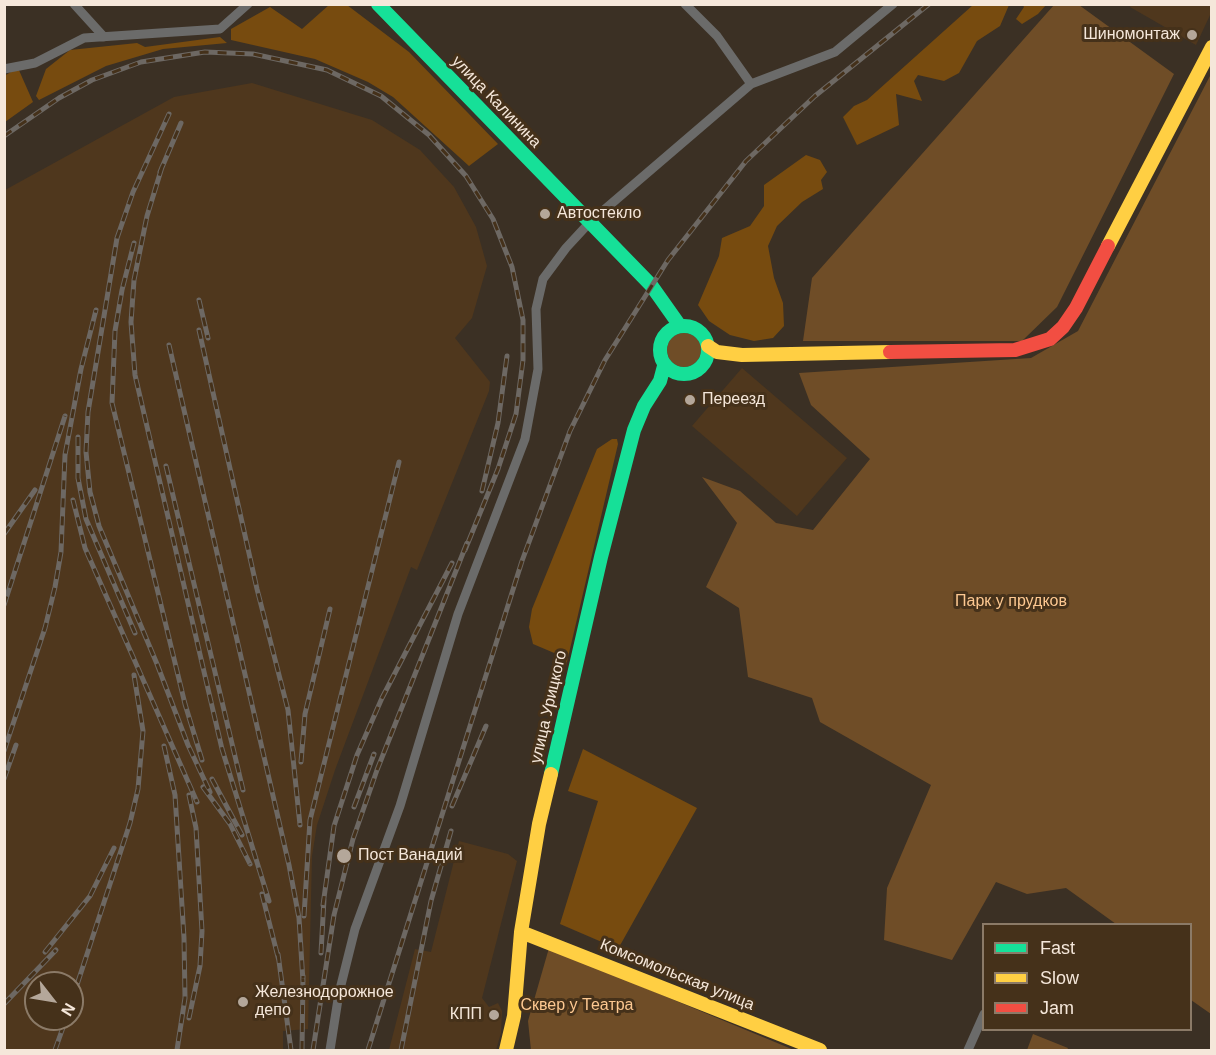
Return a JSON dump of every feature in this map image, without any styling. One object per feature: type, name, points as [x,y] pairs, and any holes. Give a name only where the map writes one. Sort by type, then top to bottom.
[{"type":"street","points":[[74,4],[104,37]]},
{"type":"street","points":[[4,69],[35,63],[84,38],[220,29],[248,4]]},
{"type":"street","name":"улица Калинина","points":[[378,4],[651,285],[675,324]]},
{"type":"street","points":[[685,4],[717,36],[751,84]]},
{"type":"street","points":[[330,1050],[339,993],[355,929],[400,807],[458,614],[525,439],[538,369],[536,309],[540,288],[557,259],[590,222],[751,84],[835,52],[893,4]]},
{"type":"street","points":[[711,352],[775,355],[1015,350],[1050,339],[1063,327],[1076,308],[1212,47]]},
{"type":"street","points":[[675,324],[698,329],[706,338],[711,352],[695,371],[670,369],[660,358],[661,342],[675,324]]},
{"type":"street","name":"улица Урицкого","points":[[506,1050],[514,1016],[521,932],[532,854],[609,524],[634,430],[644,406],[670,369]]},
{"type":"street","name":"Комсомольская улица","points":[[521,932],[820,1050]]},
{"type":"street","points":[[968,1050],[982,1018]]},
{"type":"shaded area","points":[[1131,4],[1211,5],[1211,13],[1196,45],[1130,7]]},
{"type":"shaded area","points":[[329,5],[347,5],[409,52],[498,144],[469,166],[393,97],[368,82],[315,59],[231,40],[231,29],[270,7],[302,29]]},
{"type":"shaded area","points":[[973,5],[1009,5],[1000,26],[977,41],[959,73],[944,81],[918,75],[914,81],[922,101],[896,94],[899,125],[857,145],[843,117],[854,106],[867,100]]},
{"type":"shaded area","points":[[1023,5],[1046,5],[1038,14],[1022,24],[1016,19]]},
{"type":"shaded area","points":[[220,37],[227,43],[163,49],[106,66],[39,100],[36,96],[46,69],[70,50],[137,43],[145,47]]},
{"type":"shaded area","points":[[18,68],[33,102],[5,122],[4,76]]},
{"type":"shaded area","points":[[252,83],[372,120],[420,150],[454,187],[476,227],[487,266],[472,318],[455,338],[490,382],[489,391],[417,570],[411,567],[335,770],[317,825],[312,856],[308,1029],[283,1031],[283,1050],[5,1050],[5,190],[174,97]]},
{"type":"shaded area","points":[[806,155],[820,160],[827,172],[821,180],[823,189],[802,202],[777,226],[768,246],[774,278],[783,303],[784,326],[773,338],[754,341],[730,335],[709,321],[698,305],[719,256],[722,238],[750,226],[764,206],[764,185]]},
{"type":"shaded area","points":[[742,368],[847,458],[797,516],[692,426]]},
{"type":"shaded area","points":[[612,439],[617,439],[618,444],[566,666],[559,655],[533,644],[529,627],[532,609],[597,449]]},
{"type":"shaded area","points":[[583,749],[697,808],[618,949],[560,924],[598,801],[568,791]]},
{"type":"shaded area","points":[[459,841],[508,854],[517,861],[482,998],[489,1007],[498,1003],[502,1011],[501,1033],[496,1050],[389,1050],[415,949],[431,952]]},
{"type":"green space","points":[[1054,5],[1079,5],[1174,74],[1057,307],[1022,341],[803,341],[812,278]]},
{"type":"green space","name":"Парк у прудков","points":[[1211,74],[1211,1014],[1192,1001],[1192,923],[1115,923],[1066,888],[1027,894],[996,882],[952,960],[884,940],[887,888],[931,785],[820,722],[812,698],[748,677],[739,608],[706,587],[737,523],[702,477],[740,491],[776,523],[813,530],[870,459],[811,405],[799,373],[1031,358],[1078,331]]},
{"type":"green space","points":[[684,333],[696,338],[701,350],[696,362],[684,367],[672,362],[667,350],[672,338]]},
{"type":"green space","name":"Сквер у Театра","points":[[549,948],[794,1050],[531,1050],[528,1021]]},
{"type":"green space","points":[[1033,1034],[1068,1048],[1067,1050],[1027,1050]]},
{"type":"railway","points":[[368,1050],[522,561],[570,431],[605,360],[668,260],[746,161],[815,96],[929,4]]},
{"type":"railway","points":[[4,136],[59,98],[92,80],[141,62],[205,52],[253,54],[327,70],[381,96],[429,135],[466,176],[493,219],[512,267],[523,320],[523,360],[516,414],[498,469],[465,550]]},
{"type":"railway","points":[[169,114],[133,192],[117,238],[88,412],[86,452],[90,492],[99,526],[188,745],[210,792]]},
{"type":"railway","points":[[160,172],[181,123]]},
{"type":"railway","points":[[162,167],[147,216],[134,280],[131,322],[135,375],[222,749],[269,901]]},
{"type":"railway","points":[[134,243],[122,290],[115,331],[112,403],[185,704],[202,760]]},
{"type":"railway","points":[[199,300],[208,338]]},
{"type":"railway","points":[[4,751],[45,628],[55,587],[61,552],[65,455],[81,369],[96,310]]},
{"type":"railway","points":[[199,330],[257,589],[288,710],[300,825]]},
{"type":"railway","points":[[169,345],[289,865],[299,918],[303,982]]},
{"type":"railway","points":[[482,491],[498,423],[507,356]]},
{"type":"railway","points":[[4,605],[65,416]]},
{"type":"railway","points":[[78,437],[78,478],[86,519],[135,633]]},
{"type":"railway","points":[[304,916],[310,820],[399,462]]},
{"type":"railway","points":[[166,466],[243,790]]},
{"type":"railway","points":[[4,534],[35,490]]},
{"type":"railway","points":[[73,500],[85,548],[197,802]]},
{"type":"railway","points":[[313,1050],[334,915],[353,839],[377,770],[467,543]]},
{"type":"railway","points":[[323,905],[334,826],[357,755],[382,698],[452,563]]},
{"type":"railway","points":[[301,762],[305,714],[330,609]]},
{"type":"railway","points":[[82,971],[130,823],[138,789],[143,731],[134,675]]},
{"type":"railway","points":[[452,806],[486,726]]},
{"type":"railway","points":[[4,779],[16,745]]},
{"type":"railway","points":[[164,746],[175,795],[184,938],[185,998],[177,1050]]},
{"type":"railway","points":[[354,807],[374,754]]},
{"type":"railway","points":[[212,779],[242,835]]},
{"type":"railway","points":[[203,787],[230,824],[250,864]]},
{"type":"railway","points":[[189,795],[196,828],[202,931],[200,966],[189,1018]]},
{"type":"railway","points":[[401,1050],[431,901],[451,831]]},
{"type":"railway","points":[[45,952],[90,896],[114,848]]},
{"type":"railway","points":[[262,894],[279,961]]},
{"type":"railway","points":[[321,953],[324,899]]},
{"type":"railway","points":[[4,1004],[56,950]]},
{"type":"railway","points":[[278,954],[291,1050]]},
{"type":"railway","points":[[302,1050],[303,976]]},
{"type":"railway","points":[[55,1050],[62,1031]]},
{"type":"traffic: fast","points":[[378,4],[651,285],[680,326]]},
{"type":"traffic: fast","points":[[679,326],[689,326],[701,333],[708,345],[708,350],[708,355],[701,367],[689,374],[679,374],[664,363],[660,355],[660,345],[671,330],[679,326]]},
{"type":"traffic: fast","points":[[551,774],[601,557],[634,430],[644,406],[660,381],[664,366]]},
{"type":"traffic: slow","points":[[1108,246],[1212,47]]},
{"type":"traffic: slow","points":[[708,346],[717,352],[742,355],[890,352]]},
{"type":"traffic: slow","points":[[506,1050],[514,1016],[521,932],[539,824],[551,774]]},
{"type":"traffic: slow","points":[[521,932],[820,1050]]},
{"type":"traffic: jam","points":[[890,352],[1015,350],[1050,339],[1063,327],[1076,308],[1108,246]]},
{"type":"place","name":"Шиномонтаж","points":[[1192,35]]},
{"type":"place","name":"Автостекло","points":[[545,214]]},
{"type":"place","name":"Переезд","points":[[690,400]]},
{"type":"place","name":"Пост Ванадий","points":[[344,856]]},
{"type":"place","name":"Железнодорожное депо","points":[[243,1002]]},
{"type":"place","name":"КПП","points":[[494,1015]]}]
